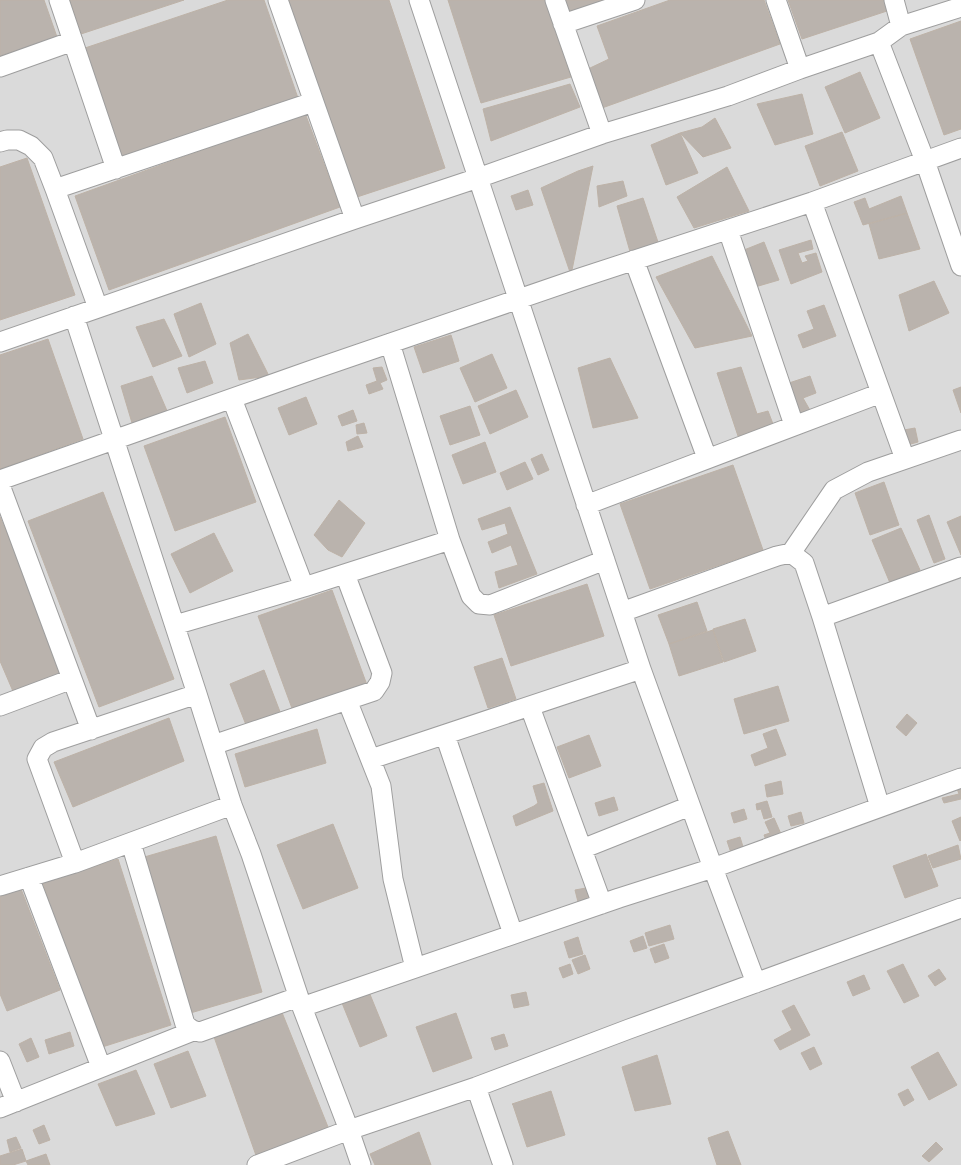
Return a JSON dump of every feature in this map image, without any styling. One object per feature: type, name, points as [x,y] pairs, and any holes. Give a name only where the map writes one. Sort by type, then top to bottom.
[{"type":"street","points":[[59,0],[116,169]]},
{"type":"street","points":[[278,0],[355,220]]},
{"type":"street","points":[[419,0],[641,670],[756,983]]},
{"type":"street","points":[[555,0],[602,134]]},
{"type":"street","points":[[563,24],[635,0]]},
{"type":"street","points":[[776,0],[800,69]]},
{"type":"street","points":[[894,0],[901,26]]},
{"type":"street","points":[[0,342],[602,134],[728,96],[879,42],[901,26],[961,7]]},
{"type":"street","points":[[0,67],[73,41]]},
{"type":"street","points":[[879,42],[925,161],[961,266]]},
{"type":"street","points":[[55,189],[313,102]]},
{"type":"street","points":[[0,142],[19,140],[31,146],[43,158],[98,308]]},
{"type":"street","points":[[0,480],[580,278],[812,202],[961,148]]},
{"type":"street","points":[[812,202],[905,459]]},
{"type":"street","points":[[728,230],[794,426]]},
{"type":"street","points":[[634,260],[707,458]]},
{"type":"street","points":[[74,316],[232,805],[251,854],[300,1002],[361,1165]]},
{"type":"street","points":[[390,344],[450,540],[471,596],[479,604],[490,605],[605,560]]},
{"type":"street","points":[[586,505],[881,393]]},
{"type":"street","points":[[232,399],[304,587]]},
{"type":"street","points":[[622,612],[790,553],[834,490],[868,472],[961,440]]},
{"type":"street","points":[[0,485],[91,730]]},
{"type":"street","points":[[175,625],[304,587],[450,540]]},
{"type":"street","points":[[790,553],[804,563],[880,807]]},
{"type":"street","points":[[822,617],[961,567]]},
{"type":"street","points":[[213,745],[374,691],[380,682],[382,673],[345,574]]},
{"type":"street","points":[[371,760],[641,670]]},
{"type":"street","points":[[0,706],[72,679]]},
{"type":"street","points":[[74,863],[37,759],[43,748],[53,742],[197,694]]},
{"type":"street","points":[[348,700],[381,786],[393,879],[415,968]]},
{"type":"street","points":[[530,707],[602,904]]},
{"type":"street","points":[[444,735],[513,934]]},
{"type":"street","points":[[0,1061],[8,1105],[193,1031],[200,1032],[415,968],[713,868],[961,778]]},
{"type":"street","points":[[0,886],[74,863],[232,805]]},
{"type":"street","points":[[582,849],[690,806]]},
{"type":"street","points":[[131,843],[185,1024],[193,1031]]},
{"type":"street","points":[[29,877],[101,1067]]},
{"type":"street","points":[[258,1165],[349,1130],[476,1087],[961,908]]},
{"type":"street","points":[[476,1087],[503,1165]]},
{"type":"shaded area","points":[[0,0],[961,0],[961,1165],[0,1165]]},
{"type":"building","points":[[0,0],[44,0],[57,37],[0,56]]},
{"type":"building","points":[[70,0],[184,0],[81,34]]},
{"type":"building","points":[[228,0],[264,0],[299,101],[123,160],[85,48]]},
{"type":"building","points":[[288,0],[389,0],[445,168],[354,198]]},
{"type":"building","points":[[448,0],[545,0],[571,77],[481,103]]},
{"type":"building","points":[[564,0],[618,0],[570,17]]},
{"type":"building","points":[[670,0],[764,0],[780,44],[602,108],[588,69],[609,59],[597,26]]},
{"type":"building","points":[[788,0],[886,0],[890,10],[802,39]]},
{"type":"building","points":[[961,21],[961,129],[944,135],[910,39]]},
{"type":"building","points":[[860,72],[880,118],[845,133],[825,87]]},
{"type":"building","points":[[570,84],[580,107],[491,141],[483,109]]},
{"type":"building","points":[[802,94],[813,134],[775,145],[757,104]]},
{"type":"building","points":[[305,113],[340,207],[109,290],[75,196]]},
{"type":"building","points":[[715,118],[731,148],[703,157],[680,133],[702,127]]},
{"type":"building","points":[[842,132],[858,171],[820,186],[805,146]]},
{"type":"building","points":[[680,133],[698,173],[666,185],[651,145]]},
{"type":"building","points":[[27,158],[75,295],[0,320],[0,167]]},
{"type":"building","points":[[593,166],[571,275],[541,188]]},
{"type":"building","points":[[727,167],[749,211],[694,228],[677,197]]},
{"type":"building","points":[[623,181],[627,196],[599,207],[597,186]]},
{"type":"building","points":[[528,190],[533,205],[516,210],[511,196]]},
{"type":"building","points":[[901,196],[907,213],[863,225],[854,202],[865,198],[869,209]]},
{"type":"building","points":[[643,198],[659,245],[631,255],[617,206]]},
{"type":"building","points":[[907,213],[920,249],[879,259],[869,224]]},
{"type":"building","points":[[811,240],[813,249],[798,253],[802,263],[808,261],[805,256],[816,253],[822,272],[791,284],[779,250]]},
{"type":"building","points":[[764,242],[779,280],[755,287],[744,250]]},
{"type":"building","points":[[712,256],[752,336],[695,348],[656,277]]},
{"type":"building","points":[[934,281],[949,313],[909,331],[899,295]]},
{"type":"building","points":[[201,303],[216,344],[189,357],[174,314]]},
{"type":"building","points":[[824,305],[836,336],[803,348],[798,335],[814,329],[807,311]]},
{"type":"building","points":[[164,319],[182,356],[153,367],[136,327]]},
{"type":"building","points":[[248,334],[269,376],[239,380],[230,343]]},
{"type":"building","points":[[451,335],[459,361],[423,373],[414,347]]},
{"type":"building","points":[[48,339],[83,439],[0,469],[0,355]]},
{"type":"building","points":[[492,354],[507,388],[475,402],[460,368]]},
{"type":"building","points":[[610,358],[638,418],[593,428],[578,368]]},
{"type":"building","points":[[205,361],[213,383],[187,393],[178,368]]},
{"type":"building","points":[[382,367],[387,380],[380,383],[383,389],[369,394],[366,385],[377,381],[373,368]]},
{"type":"building","points":[[741,367],[757,414],[768,411],[773,424],[738,436],[717,373]]},
{"type":"building","points":[[152,376],[171,420],[135,433],[121,386]]},
{"type":"building","points":[[810,376],[816,393],[803,398],[811,412],[795,419],[783,385]]},
{"type":"building","points":[[961,387],[961,413],[953,390]]},
{"type":"building","points":[[516,390],[528,417],[490,434],[478,406]]},
{"type":"building","points":[[306,397],[317,424],[289,435],[278,408]]},
{"type":"building","points":[[470,406],[480,435],[450,445],[440,416]]},
{"type":"building","points":[[353,410],[357,421],[342,426],[338,416]]},
{"type":"building","points":[[225,417],[256,502],[175,531],[144,446]]},
{"type":"building","points":[[364,423],[367,433],[357,434],[356,425]]},
{"type":"building","points":[[915,428],[918,442],[907,445],[904,430]]},
{"type":"building","points":[[358,436],[363,447],[348,451],[346,442]]},
{"type":"building","points":[[485,442],[496,472],[463,484],[452,455]]},
{"type":"building","points":[[542,454],[549,470],[538,475],[531,459]]},
{"type":"building","points":[[525,462],[533,479],[507,490],[500,473]]},
{"type":"building","points":[[733,465],[763,550],[650,589],[620,504]]},
{"type":"building","points":[[884,482],[899,525],[870,535],[855,493]]},
{"type":"building","points":[[103,492],[174,679],[99,707],[28,521]]},
{"type":"building","points":[[339,500],[365,523],[342,557],[328,550],[314,535]]},
{"type":"building","points":[[510,507],[537,574],[499,588],[495,572],[518,565],[511,545],[492,553],[488,542],[508,534],[505,523],[482,530],[478,519]]},
{"type":"building","points":[[929,515],[945,559],[934,563],[917,520]]},
{"type":"building","points":[[961,516],[961,555],[947,522]]},
{"type":"building","points":[[0,517],[67,675],[15,696],[0,661]]},
{"type":"building","points":[[901,528],[920,570],[890,583],[872,540]]},
{"type":"building","points":[[214,533],[233,571],[190,593],[171,554]]},
{"type":"building","points":[[587,584],[604,636],[511,666],[494,615]]},
{"type":"building","points":[[332,590],[367,685],[293,711],[258,616]]},
{"type":"building","points":[[697,602],[707,631],[669,644],[658,615]]},
{"type":"building","points":[[745,619],[756,651],[724,662],[713,629]]},
{"type":"building","points":[[713,630],[723,662],[679,676],[669,644]]},
{"type":"building","points":[[502,658],[516,699],[488,708],[474,667]]},
{"type":"building","points":[[264,670],[282,717],[248,730],[230,684]]},
{"type":"building","points":[[778,686],[789,721],[744,734],[734,699]]},
{"type":"building","points":[[907,714],[917,723],[906,736],[896,727]]},
{"type":"building","points":[[169,718],[184,761],[73,807],[54,762]]},
{"type":"building","points":[[317,729],[326,763],[245,787],[235,754]]},
{"type":"building","points":[[776,729],[786,755],[755,766],[751,755],[768,748],[763,734]]},
{"type":"building","points":[[589,735],[601,766],[569,778],[557,747]]},
{"type":"building","points":[[781,781],[783,794],[767,797],[765,785]]},
{"type":"building","points":[[544,783],[553,811],[516,826],[513,816],[538,803],[533,786]]},
{"type":"building","points":[[961,785],[961,799],[944,803],[942,798],[959,794],[956,786]]},
{"type":"building","points":[[614,797],[618,810],[599,816],[595,803]]},
{"type":"building","points":[[767,801],[772,817],[764,819],[761,809],[757,810],[756,804]]},
{"type":"building","points":[[744,809],[747,819],[734,823],[731,813]]},
{"type":"building","points":[[801,812],[804,823],[791,826],[788,816]]},
{"type":"building","points":[[961,817],[961,840],[960,841],[952,821]]},
{"type":"building","points":[[774,818],[781,834],[766,840],[764,835],[770,833],[765,822]]},
{"type":"building","points":[[333,824],[358,888],[303,909],[277,845]]},
{"type":"building","points":[[216,836],[262,992],[187,1014],[141,858]]},
{"type":"building","points":[[740,837],[744,850],[731,853],[727,841]]},
{"type":"building","points":[[958,845],[961,859],[933,868],[928,856]]},
{"type":"building","points":[[926,854],[938,886],[905,898],[893,866]]},
{"type":"building","points":[[118,859],[171,1025],[96,1049],[43,883]]},
{"type":"building","points":[[586,888],[589,900],[578,902],[575,890]]},
{"type":"building","points":[[21,889],[60,990],[7,1011],[0,994],[0,897]]},
{"type":"building","points":[[670,925],[674,939],[649,946],[645,933]]},
{"type":"building","points":[[643,936],[647,948],[634,952],[630,941]]},
{"type":"building","points":[[578,937],[583,954],[569,958],[564,942]]},
{"type":"building","points":[[664,944],[669,958],[655,963],[650,949]]},
{"type":"building","points":[[585,955],[590,969],[578,974],[572,960]]},
{"type":"building","points":[[570,964],[573,974],[563,978],[559,968]]},
{"type":"building","points":[[903,964],[919,996],[904,1003],[887,971]]},
{"type":"building","points":[[939,969],[946,979],[935,986],[928,976]]},
{"type":"building","points":[[864,975],[870,989],[853,996],[847,982]]},
{"type":"building","points":[[369,992],[387,1036],[360,1047],[342,1003]]},
{"type":"building","points":[[526,992],[529,1005],[514,1008],[511,995]]},
{"type":"building","points":[[794,1005],[810,1035],[780,1050],[774,1040],[792,1030],[782,1011]]},
{"type":"building","points":[[281,1010],[330,1132],[258,1161],[213,1034]]},
{"type":"building","points":[[456,1013],[472,1058],[433,1072],[416,1027]]},
{"type":"building","points":[[70,1032],[74,1046],[49,1054],[45,1040]]},
{"type":"building","points":[[504,1034],[508,1046],[495,1050],[491,1038]]},
{"type":"building","points":[[31,1038],[39,1057],[27,1062],[19,1044]]},
{"type":"building","points":[[814,1047],[822,1064],[810,1070],[801,1053]]},
{"type":"building","points":[[188,1051],[206,1096],[171,1108],[154,1064]]},
{"type":"building","points":[[938,1052],[957,1085],[929,1100],[911,1067]]},
{"type":"building","points":[[657,1055],[671,1104],[635,1111],[622,1067]]},
{"type":"building","points":[[136,1070],[155,1114],[116,1126],[98,1084]]},
{"type":"building","points":[[908,1089],[914,1100],[904,1106],[898,1094]]},
{"type":"building","points":[[551,1091],[565,1135],[527,1147],[512,1104]]},
{"type":"building","points":[[44,1125],[50,1140],[39,1144],[33,1130]]},
{"type":"building","points":[[728,1131],[741,1165],[717,1165],[708,1138]]},
{"type":"building","points":[[419,1132],[431,1165],[375,1165],[370,1154]]},
{"type":"building","points":[[16,1137],[21,1148],[10,1152],[7,1140]]},
{"type":"building","points":[[936,1142],[943,1149],[929,1162],[922,1156]]},
{"type":"building","points":[[22,1149],[26,1161],[13,1165],[0,1165],[0,1156]]},
{"type":"building","points":[[46,1154],[50,1165],[28,1165],[26,1161]]}]
